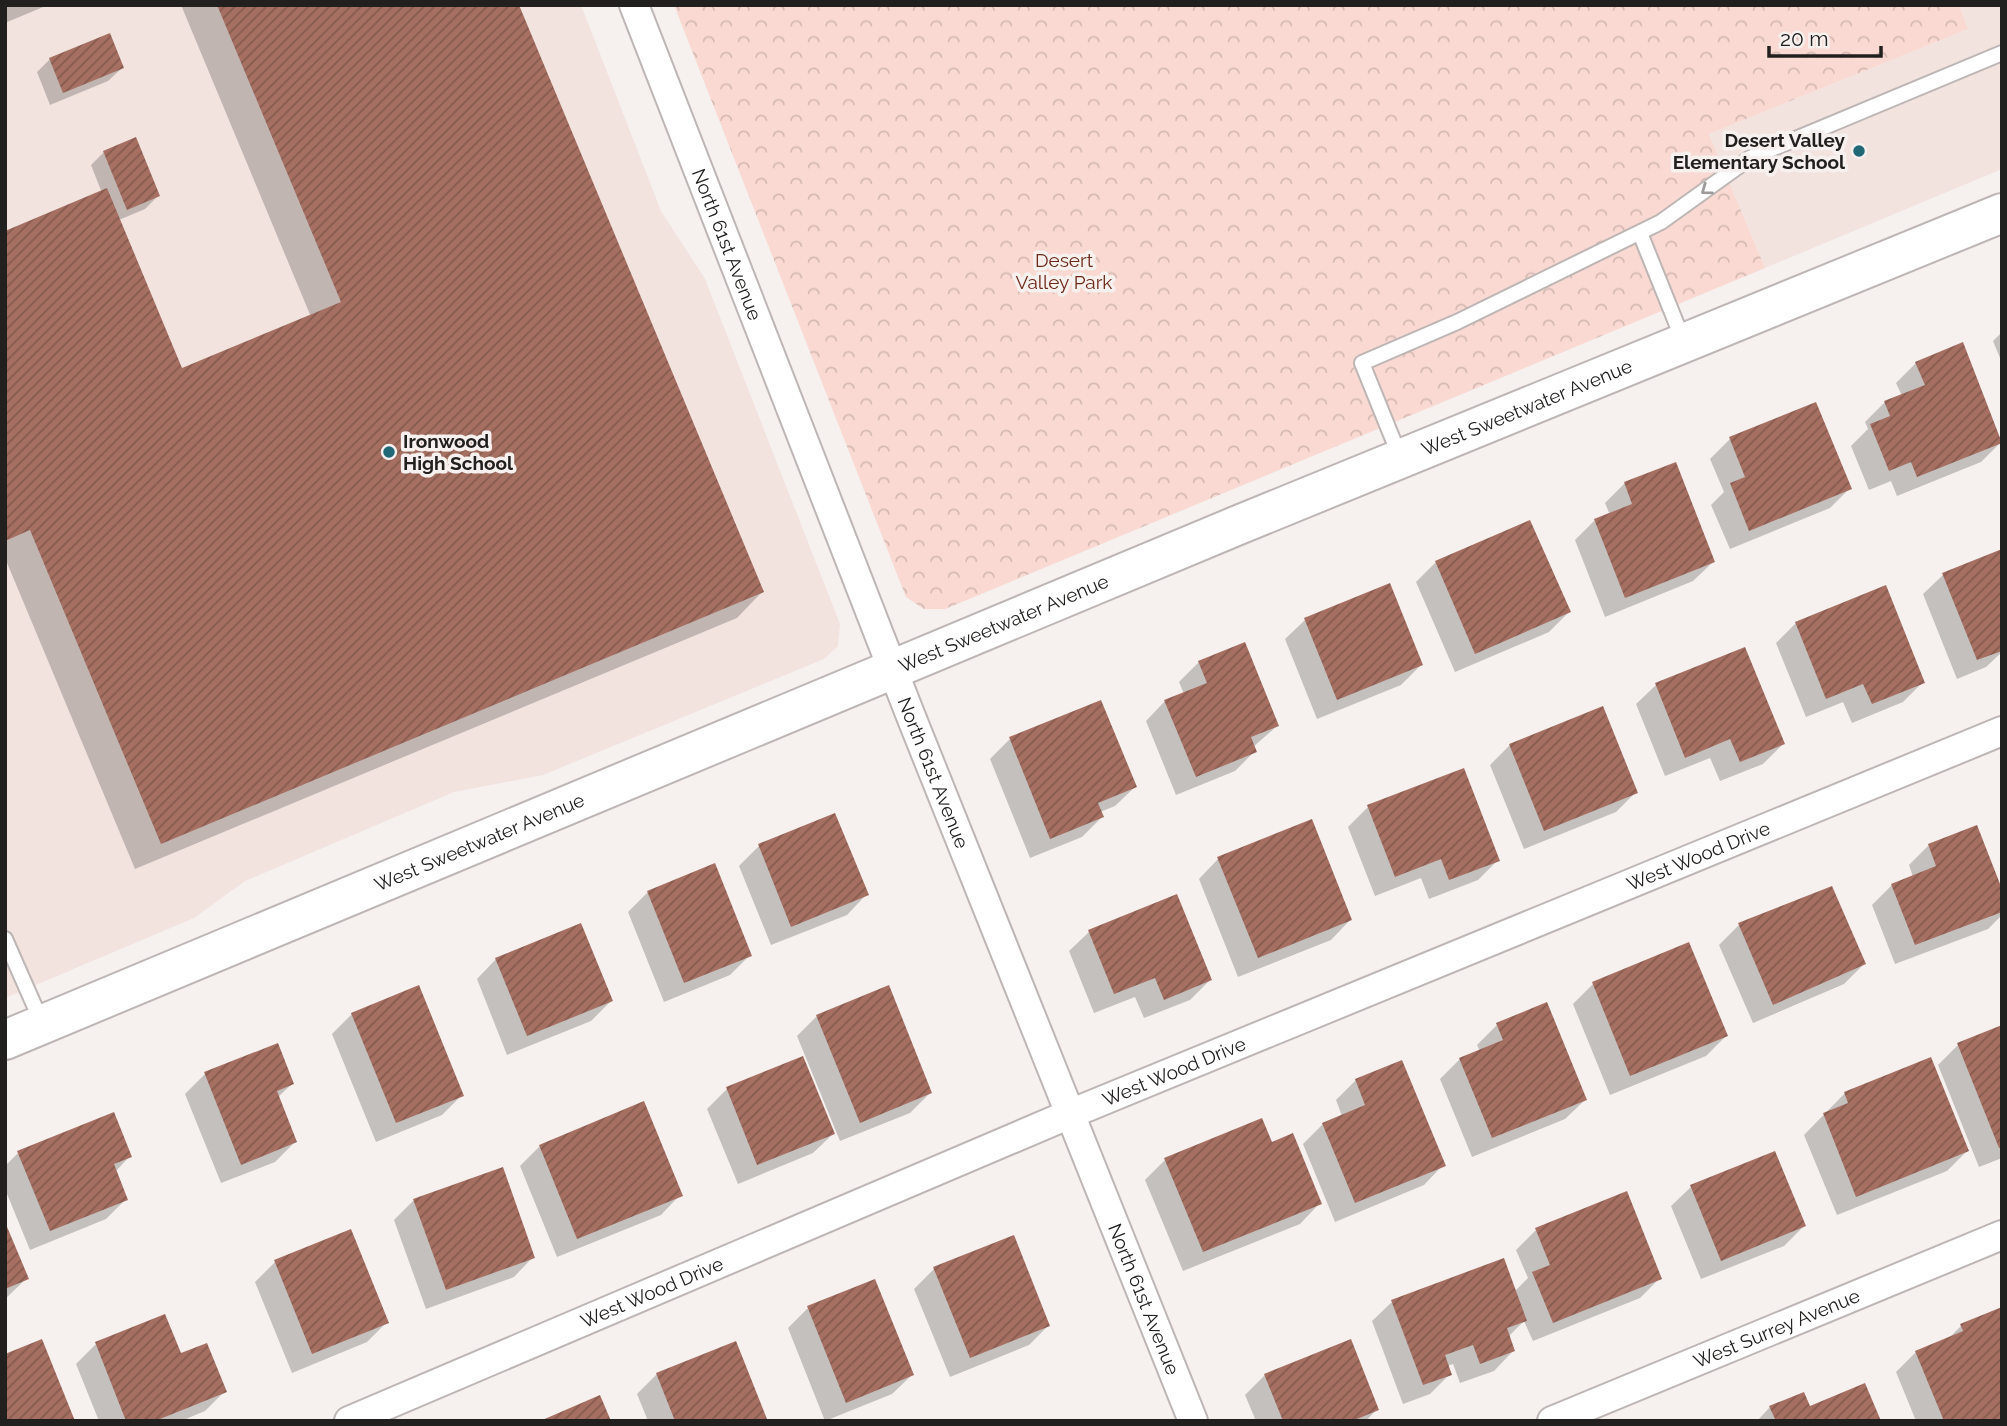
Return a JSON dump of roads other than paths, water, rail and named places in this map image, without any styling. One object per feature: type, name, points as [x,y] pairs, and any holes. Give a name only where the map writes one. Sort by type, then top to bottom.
[{"type":"street","name":"North 61st Avenue","points":[[634,5],[893,670],[1193,1421]]},
{"type":"street","name":"West Sweetwater Avenue","points":[[5,1040],[1400,459],[2002,213]]},
{"type":"street","name":"West Wood Drive","points":[[349,1421],[1070,1114],[2002,731]]},
{"type":"street","name":"West Surrey Avenue","points":[[1552,1421],[2002,1235]]},
{"type":"lane","points":[[1400,459],[1362,363],[1457,322],[1661,222],[1750,158],[2002,53]]},
{"type":"lane","points":[[1640,233],[1684,342]]},
{"type":"lane","points":[[5,939],[42,1025]]},
{"type":"place","name":"Desert Valley Elementary School","points":[[1859,151]]},
{"type":"place","name":"Ironwood High School","points":[[389,452]]},
{"type":"park label","name":"Desert Valley Park","points":[[1064,271]]}]
